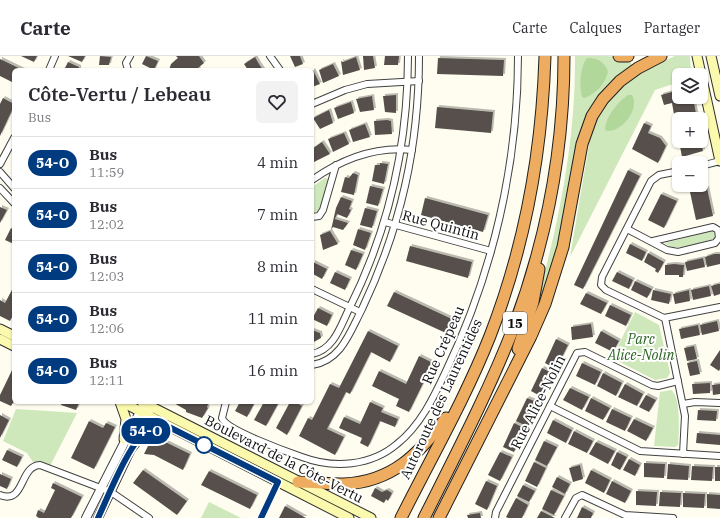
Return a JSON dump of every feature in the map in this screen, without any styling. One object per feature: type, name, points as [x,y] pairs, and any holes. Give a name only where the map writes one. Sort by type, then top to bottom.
[{"type":"highway","name":"Autoroute des Laurentides","points":[[401,518],[483,352],[514,265],[527,214],[539,141],[545,56]]},
{"type":"highway","name":"15","points":[[424,518],[488,385],[513,328],[534,266],[551,192],[560,124],[564,56]]},
{"type":"highway","points":[[619,56],[628,56]]},
{"type":"highway","points":[[439,518],[537,322],[558,268],[565,239],[582,144],[592,116],[603,99],[620,81],[638,68],[661,56]]},
{"type":"highway","points":[[510,376],[534,302],[551,192]]},
{"type":"highway","points":[[298,482],[352,483],[374,479],[388,473],[407,462],[422,448],[463,395]]},
{"type":"main road","points":[[697,56],[720,161]]},
{"type":"main road","points":[[711,56],[720,96]]},
{"type":"main road","points":[[0,328],[12,341]]},
{"type":"main road","points":[[0,339],[12,342]]},
{"type":"main road","points":[[122,404],[126,419],[124,439]]},
{"type":"main road","name":"Boulevard de la Côte-Vertu","points":[[129,404],[145,408],[371,518]]},
{"type":"main road","name":"Boulevard de la Côte-Vertu","points":[[145,408],[167,426],[349,518]]},
{"type":"main road","points":[[132,447],[148,429],[156,426],[167,426]]},
{"type":"street","points":[[50,68],[55,56]]},
{"type":"street","points":[[127,68],[126,63],[130,56]]},
{"type":"street","points":[[270,56],[279,68]]},
{"type":"street","points":[[314,353],[322,350],[333,340],[372,261],[385,222],[401,149],[408,82],[408,56]]},
{"type":"street","points":[[314,364],[323,362],[334,356],[344,344],[380,268],[395,225],[412,150],[419,81],[419,56]]},
{"type":"street","name":"Rue Crépeau","points":[[226,404],[222,418],[225,423],[233,428],[318,462],[333,464],[355,463],[373,458],[389,451],[410,433],[442,381],[468,319],[491,251],[503,200],[513,140],[517,95],[518,56]]},
{"type":"street","points":[[314,103],[345,90],[367,84],[419,81]]},
{"type":"street","points":[[0,164],[12,142]]},
{"type":"street","points":[[314,179],[336,165],[370,152],[401,149],[412,150]]},
{"type":"street","points":[[708,164],[720,161]]},
{"type":"street","points":[[314,217],[319,216],[323,210],[336,165]]},
{"type":"street","points":[[0,172],[12,186]]},
{"type":"street","points":[[672,172],[659,175],[653,179],[602,278],[602,286],[606,290],[665,318],[720,307]]},
{"type":"street","points":[[0,188],[12,201]]},
{"type":"street","name":"Rue Quintin","points":[[385,222],[491,251]]},
{"type":"street","points":[[627,228],[667,250],[676,252],[716,243],[719,238],[718,230],[713,227],[652,241]]},
{"type":"street","points":[[314,290],[360,312]]},
{"type":"street","points":[[665,318],[686,420],[683,454]]},
{"type":"street","name":"Rue Alice-Nolin","points":[[495,518],[496,512],[574,357],[581,352],[588,354],[652,385],[658,386],[678,382]]},
{"type":"street","points":[[683,404],[695,402],[720,403]]},
{"type":"street","points":[[550,406],[640,451],[720,456]]},
{"type":"street","points":[[86,518],[124,439],[145,408]]},
{"type":"street","points":[[98,518],[132,447],[145,408]]},
{"type":"street","points":[[0,494],[11,497],[16,494],[30,469],[35,465],[40,465],[101,487],[111,492],[149,518]]},
{"type":"street","points":[[261,518],[278,482]]},
{"type":"street","points":[[565,518],[575,499],[581,495],[625,515],[672,518]]},
{"type":"green space","points":[[575,56],[608,56],[629,59],[632,65],[618,75],[595,103],[566,224],[546,297],[533,316],[550,252],[563,187],[572,122]]},
{"type":"green space","points":[[675,56],[690,56],[691,68],[672,68],[672,84],[655,90],[570,257],[591,133],[598,118],[605,106],[624,85],[661,62]]},
{"type":"green space","points":[[587,58],[594,58],[603,63],[608,72],[600,88],[585,98],[582,97],[580,82],[583,66]]},
{"type":"green space","points":[[628,95],[632,95],[634,101],[632,113],[624,124],[618,128],[607,131],[605,129],[610,114],[620,101]]},
{"type":"green space","points":[[325,178],[329,179],[322,205],[314,212],[314,186]]},
{"type":"green space","points":[[711,231],[714,233],[715,238],[695,244],[675,247],[669,246],[665,243]]},
{"type":"green space","name":"Parc Alice-Nolin","points":[[635,312],[659,325],[670,373],[667,378],[655,380],[612,358]]},
{"type":"green space","name":"Parc Alice-Nolin","points":[[671,390],[674,394],[678,407],[678,445],[675,447],[654,446],[660,392]]},
{"type":"green space","points":[[16,409],[77,413],[49,468],[35,465],[27,453],[3,441]]},
{"type":"green space","points":[[209,502],[241,518],[201,518]]},
{"type":"building","points":[[21,56],[37,56],[34,62]]},
{"type":"building","points":[[68,56],[85,56],[82,62]]},
{"type":"building","points":[[100,56],[111,57],[109,65],[99,65]]},
{"type":"building","points":[[146,56],[158,61],[155,68],[150,68],[142,64]]},
{"type":"building","points":[[176,56],[199,56],[204,63],[198,68],[170,68],[171,64],[178,58]]},
{"type":"building","points":[[290,56],[300,56],[303,64],[295,67]]},
{"type":"building","points":[[363,56],[373,56],[375,68],[364,70]]},
{"type":"building","points":[[385,56],[399,56],[398,65],[384,65]]},
{"type":"building","points":[[255,57],[262,68],[247,68],[244,64]]},
{"type":"building","points":[[356,57],[360,70],[343,75],[341,61],[343,62]]},
{"type":"building","points":[[438,58],[504,60],[503,76],[437,74]]},
{"type":"building","points":[[0,59],[19,68],[12,68],[12,82],[0,76]]},
{"type":"building","points":[[68,62],[79,67],[79,68],[65,68]]},
{"type":"building","points":[[333,64],[339,76],[323,83],[319,70]]},
{"type":"building","points":[[314,72],[320,84],[314,86]]},
{"type":"building","points":[[672,92],[672,103],[664,105],[661,95]]},
{"type":"building","points":[[396,95],[396,113],[385,112],[383,96]]},
{"type":"building","points":[[372,96],[374,110],[360,112],[356,99]]},
{"type":"building","points":[[3,98],[12,103],[12,110],[0,136],[0,104]]},
{"type":"building","points":[[351,102],[354,113],[338,119],[334,108]]},
{"type":"building","points":[[672,104],[694,104],[696,112],[674,112]]},
{"type":"building","points":[[437,107],[493,112],[491,133],[435,128]]},
{"type":"building","points":[[329,110],[333,123],[320,129],[314,118]]},
{"type":"building","points":[[374,121],[391,121],[392,134],[375,135]]},
{"type":"building","points":[[644,123],[651,126],[648,133],[660,138],[666,146],[658,163],[632,149]]},
{"type":"building","points":[[365,124],[370,137],[353,142],[349,130]]},
{"type":"building","points":[[344,133],[349,144],[333,152],[328,139]]},
{"type":"building","points":[[322,142],[330,154],[314,162],[314,148]]},
{"type":"building","points":[[680,148],[702,148],[703,151],[682,156]]},
{"type":"building","points":[[380,163],[388,164],[384,184],[372,181],[375,165],[380,165]]},
{"type":"building","points":[[628,170],[640,176],[583,289],[574,285]]},
{"type":"building","points":[[353,173],[358,175],[354,195],[341,192],[345,177],[349,178]]},
{"type":"building","points":[[370,186],[383,189],[378,206],[366,203]]},
{"type":"building","points":[[690,192],[708,192],[713,216],[696,220]]},
{"type":"building","points":[[661,194],[677,201],[664,228],[648,220]]},
{"type":"building","points":[[341,197],[352,201],[349,209],[351,210],[347,218],[337,214],[335,219],[348,223],[343,230],[333,227],[331,230],[336,208]]},
{"type":"building","points":[[425,198],[488,215],[483,232],[421,215]]},
{"type":"building","points":[[0,207],[7,210],[0,223]]},
{"type":"building","points":[[365,208],[377,211],[372,228],[360,225]]},
{"type":"building","points":[[11,228],[12,243],[5,240]]},
{"type":"building","points":[[358,229],[371,233],[365,250],[353,245]]},
{"type":"building","points":[[330,231],[338,244],[323,250],[320,235]]},
{"type":"building","points":[[630,244],[646,252],[642,261],[626,253]]},
{"type":"building","points":[[410,246],[472,262],[468,278],[406,261]]},
{"type":"building","points":[[351,250],[363,254],[356,270],[345,265]]},
{"type":"building","points":[[648,253],[664,262],[658,273],[655,271],[656,269],[644,262]]},
{"type":"building","points":[[720,254],[720,264],[707,267],[705,257]]},
{"type":"building","points":[[703,258],[705,267],[687,271],[685,262]]},
{"type":"building","points":[[314,262],[327,269],[322,279],[314,275]]},
{"type":"building","points":[[665,265],[684,265],[683,277],[679,277],[679,275],[665,275]]},
{"type":"building","points":[[335,272],[350,279],[345,290],[330,283]]},
{"type":"building","points":[[617,272],[633,280],[629,289],[612,281]]},
{"type":"building","points":[[635,281],[652,289],[647,298],[631,290]]},
{"type":"building","points":[[720,284],[720,294],[714,296],[711,286]]},
{"type":"building","points":[[709,286],[711,296],[693,300],[691,290]]},
{"type":"building","points":[[12,290],[12,317],[10,321],[0,316],[0,300],[5,303]]},
{"type":"building","points":[[653,290],[671,294],[669,304],[651,300]]},
{"type":"building","points":[[689,290],[690,301],[675,304],[673,294]]},
{"type":"building","points":[[394,292],[454,320],[448,334],[387,306]]},
{"type":"building","points":[[586,293],[607,303],[601,314],[580,304]]},
{"type":"building","points":[[610,305],[631,315],[626,326],[605,316]]},
{"type":"building","points":[[318,308],[332,315],[327,326],[314,320],[314,315]]},
{"type":"building","points":[[717,321],[719,331],[702,335],[700,325]]},
{"type":"building","points":[[591,324],[593,337],[572,340],[571,327]]},
{"type":"building","points":[[698,325],[700,335],[681,339],[679,329]]},
{"type":"building","points":[[314,331],[320,333],[321,338],[314,342]]},
{"type":"building","points":[[368,331],[398,346],[390,362],[371,352],[350,394],[346,392],[327,429],[344,437],[335,455],[299,436],[308,418],[312,420],[330,384],[339,388]]},
{"type":"building","points":[[601,331],[619,341],[613,352],[595,343]]},
{"type":"building","points":[[556,339],[568,345],[556,369],[545,363]]},
{"type":"building","points":[[694,346],[697,359],[687,361],[684,348]]},
{"type":"building","points":[[720,350],[720,369],[719,371],[710,365]]},
{"type":"building","points":[[419,356],[433,363],[409,412],[396,406],[399,399],[372,386],[379,371],[406,384]]},
{"type":"building","points":[[697,361],[700,374],[690,376],[687,363]]},
{"type":"building","points":[[582,363],[601,372],[595,385],[576,376]]},
{"type":"building","points":[[542,368],[554,374],[542,397],[531,391]]},
{"type":"building","points":[[12,370],[11,406],[0,401],[0,395]]},
{"type":"building","points":[[603,373],[622,383],[616,396],[597,386]]},
{"type":"building","points":[[710,383],[710,393],[693,394],[692,384]]},
{"type":"building","points":[[625,384],[643,394],[637,406],[618,397]]},
{"type":"building","points":[[720,384],[720,394],[713,395],[712,385]]},
{"type":"building","points":[[570,388],[589,397],[582,410],[563,400]]},
{"type":"building","points":[[646,395],[656,400],[649,412],[639,407]]},
{"type":"building","points":[[527,398],[539,403],[528,427],[516,421]]},
{"type":"building","points":[[591,398],[610,408],[603,420],[585,411]]},
{"type":"building","points":[[370,402],[383,408],[381,412],[398,419],[395,427],[380,421],[368,447],[360,443],[362,438],[339,428],[344,417],[360,424]]},
{"type":"building","points":[[61,404],[79,404],[76,410]]},
{"type":"building","points":[[176,404],[208,404],[208,408],[202,418],[186,412],[186,410]]},
{"type":"building","points":[[239,404],[254,404],[247,417],[235,411]]},
{"type":"building","points":[[263,404],[278,404],[266,426],[254,420]]},
{"type":"building","points":[[289,404],[298,404],[302,406],[287,435],[276,428]]},
{"type":"building","points":[[612,409],[631,418],[625,431],[606,422]]},
{"type":"building","points":[[698,410],[717,411],[716,421],[697,420]]},
{"type":"building","points":[[0,415],[9,420],[0,438]]},
{"type":"building","points":[[634,419],[653,428],[646,441],[627,431]]},
{"type":"building","points":[[553,420],[572,430],[566,443],[547,433]]},
{"type":"building","points":[[89,421],[103,428],[106,423],[115,427],[94,469],[71,458]]},
{"type":"building","points":[[514,423],[526,429],[514,452],[503,447]]},
{"type":"building","points":[[574,431],[593,441],[587,453],[568,444]]},
{"type":"building","points":[[697,433],[720,435],[720,445],[696,443]]},
{"type":"building","points":[[153,436],[190,454],[183,470],[154,455],[144,454]]},
{"type":"building","points":[[544,441],[557,447],[547,466],[535,460]]},
{"type":"building","points":[[596,442],[615,451],[608,464],[589,454]]},
{"type":"building","points":[[7,450],[22,457],[17,467],[2,460]]},
{"type":"building","points":[[500,452],[512,457],[500,481],[488,475]]},
{"type":"building","points":[[617,452],[627,457],[620,470],[611,465]]},
{"type":"building","points":[[629,459],[640,465],[635,476],[623,470]]},
{"type":"building","points":[[534,462],[546,468],[537,487],[525,481]]},
{"type":"building","points":[[644,463],[665,464],[664,478],[644,477]]},
{"type":"building","points":[[668,464],[689,466],[688,480],[667,479]]},
{"type":"building","points":[[580,465],[583,479],[573,482],[569,468]]},
{"type":"building","points":[[692,466],[713,467],[712,481],[691,480]]},
{"type":"building","points":[[715,467],[720,467],[720,481],[715,481]]},
{"type":"building","points":[[143,470],[187,501],[177,515],[133,483]]},
{"type":"building","points":[[591,470],[610,480],[604,493],[585,483]]},
{"type":"building","points":[[209,471],[257,495],[250,509],[201,485]]},
{"type":"building","points":[[0,474],[11,479],[7,489],[0,486]]},
{"type":"building","points":[[557,477],[570,484],[565,494],[552,487]]},
{"type":"building","points":[[486,481],[497,486],[487,510],[475,504]]},
{"type":"building","points":[[612,481],[631,491],[625,503],[606,494]]},
{"type":"building","points":[[53,483],[82,497],[71,518],[39,518],[36,516],[38,510],[44,513],[55,490],[51,488]]},
{"type":"building","points":[[523,485],[535,491],[529,502],[517,496]]},
{"type":"building","points":[[375,488],[382,492],[387,490],[392,493],[388,501],[386,499],[384,503],[371,496]]},
{"type":"building","points":[[551,490],[564,496],[554,515],[542,509]]},
{"type":"building","points":[[636,491],[657,492],[656,506],[636,505]]},
{"type":"building","points":[[660,492],[681,493],[680,507],[659,506]]},
{"type":"building","points":[[683,493],[705,494],[704,508],[683,507]]},
{"type":"building","points":[[707,494],[720,495],[720,509],[707,508]]},
{"type":"building","points":[[516,498],[528,505],[522,518],[508,518],[506,517]]},
{"type":"building","points":[[285,506],[306,518],[279,518]]},
{"type":"building","points":[[582,507],[593,513],[591,518],[577,518]]},
{"type":"building","points":[[541,511],[555,518],[537,518]]},
{"type":"building","points":[[480,513],[481,518],[468,518],[467,515]]},
{"type":"bus line","name":"54-O","points":[[98,518],[132,447],[148,429],[156,426],[167,426],[278,482],[261,518]]}]
